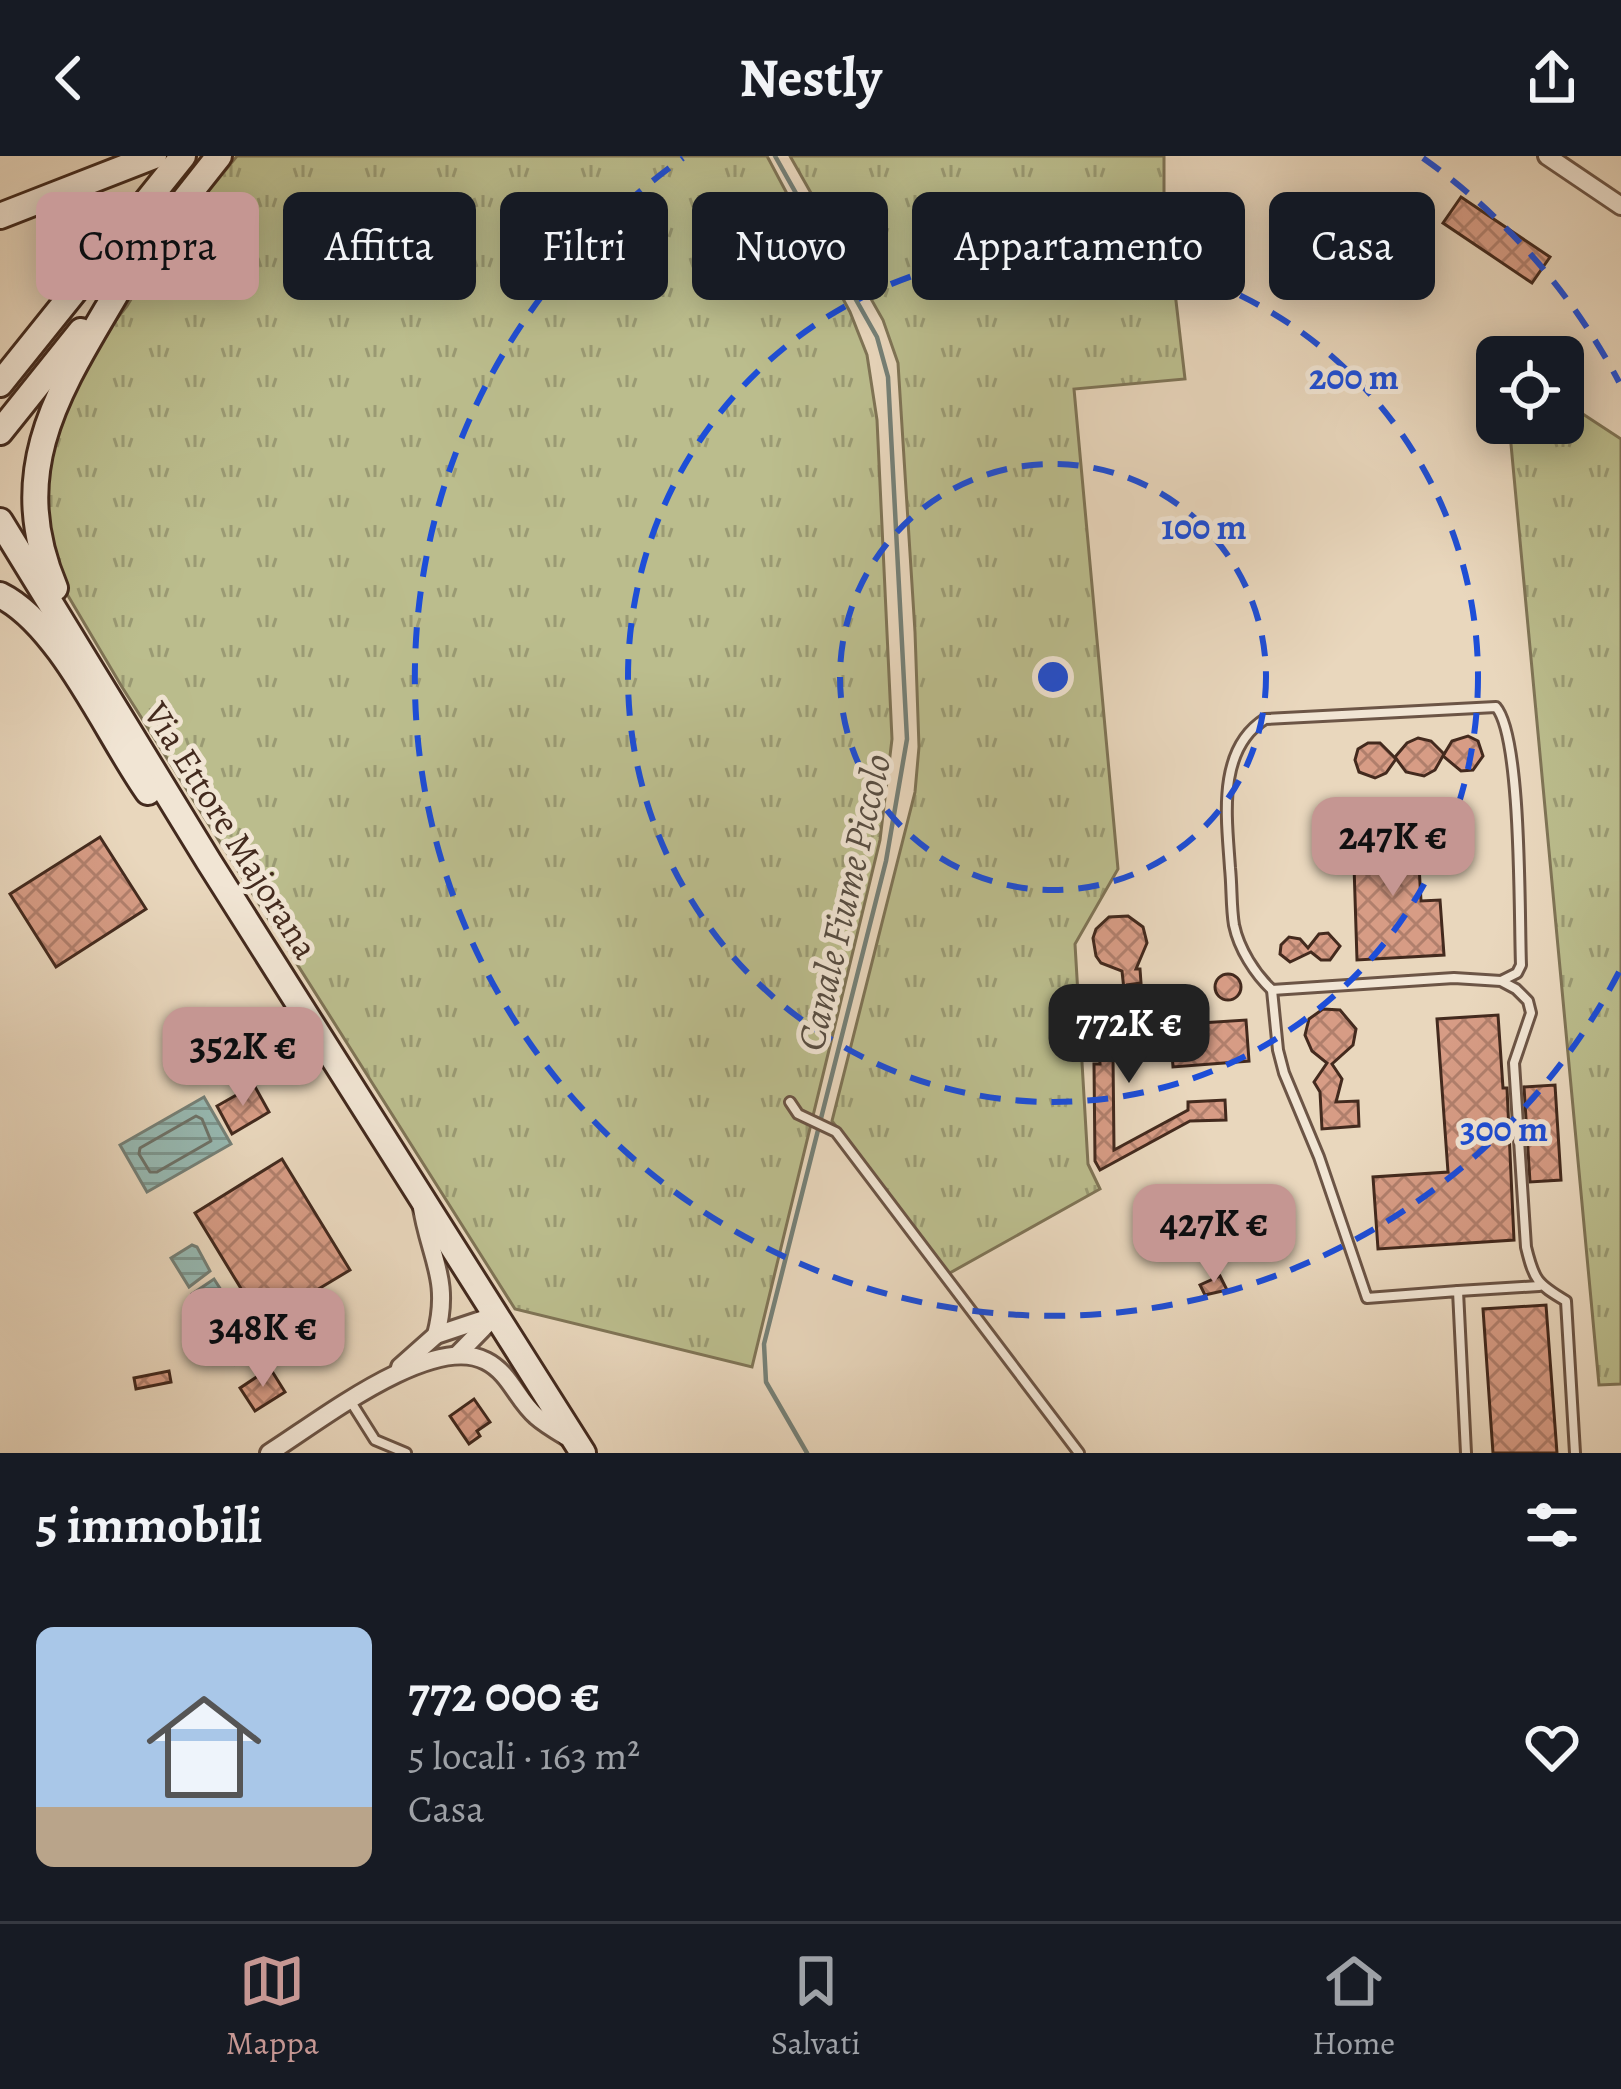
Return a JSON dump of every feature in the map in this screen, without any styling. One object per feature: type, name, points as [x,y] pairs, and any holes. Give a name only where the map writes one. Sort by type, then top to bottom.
[{"type":"main road","points":[[0,216],[154,156]]},
{"type":"main road","points":[[0,384],[183,156]]},
{"type":"main road","points":[[191,192],[219,156]]},
{"type":"main road","points":[[0,432],[105,300]]},
{"type":"main road","points":[[112,300],[58,392],[40,441],[33,487],[38,530],[56,590],[172,781],[208,862]]},
{"type":"main road","name":"Via Ettore Majorana","points":[[0,520],[208,862],[580,1449]]},
{"type":"main road","points":[[0,595],[36,621],[157,805],[208,862]]},
{"type":"street","points":[[1547,156],[1621,206]]},
{"type":"street","points":[[420,1195],[427,1243],[442,1278],[443,1307],[436,1335]]},
{"type":"street","points":[[386,1380],[436,1335],[496,1316]]},
{"type":"street","points":[[458,1354],[496,1316]]},
{"type":"street","points":[[269,1453],[386,1380],[428,1360],[458,1354],[485,1360],[507,1378],[533,1414],[580,1449]]},
{"type":"lane","points":[[1501,982],[1517,974],[1521,965],[1512,757],[1506,718],[1496,707],[1264,719],[1252,727],[1226,794],[1234,927],[1260,979],[1272,990],[1284,1073],[1319,1157],[1367,1298],[1540,1286]]},
{"type":"lane","points":[[1272,990],[1454,978],[1501,982],[1516,988],[1528,1001],[1531,1013],[1514,1063],[1526,1247],[1540,1286],[1565,1301],[1575,1453]]},
{"type":"lane","points":[[790,1102],[808,1120],[829,1126],[1079,1453]]},
{"type":"lane","points":[[1458,1292],[1466,1453]]},
{"type":"lane","points":[[351,1402],[375,1440],[406,1453]]},
{"type":"green space","points":[[237,156],[767,156],[786,192],[692,192],[692,300],[844,300],[850,312],[867,355],[877,420],[892,739],[880,840],[752,1367],[515,1309],[51,567],[39,486],[82,363],[131,300],[259,300],[259,192],[208,192]]},
{"type":"green space","points":[[790,156],[1164,156],[1164,192],[912,192],[912,300],[1176,300],[1185,379],[1074,389],[1118,869],[1075,944],[1088,1164],[1100,1189],[948,1274],[832,1121],[915,792],[919,747],[898,363],[872,300],[888,300],[888,192],[810,192]]},
{"type":"green space","points":[[1584,415],[1621,439],[1621,1384],[1599,1385],[1511,444],[1584,444]]},
{"type":"water","points":[[204,1097],[231,1144],[147,1192],[120,1145]]},
{"type":"water","points":[[192,1245],[210,1271],[189,1287],[171,1258]]},
{"type":"water","points":[[214,1279],[234,1310],[211,1324],[192,1294]]},
{"type":"water","points":[[312,1293],[326,1316],[277,1347],[262,1323]]},
{"type":"water","points":[[237,1316],[258,1345],[235,1364],[214,1331]]},
{"type":"building","points":[[1461,197],[1550,257],[1532,283],[1443,223]]},
{"type":"building","points":[[1468,736],[1478,741],[1483,756],[1473,770],[1461,771],[1443,756],[1452,741]]},
{"type":"building","points":[[1418,738],[1431,741],[1444,754],[1435,770],[1424,776],[1406,772],[1395,757]]},
{"type":"building","points":[[1380,743],[1396,759],[1386,773],[1375,778],[1359,772],[1355,760],[1358,749]]},
{"type":"building","points":[[1417,830],[1421,901],[1440,900],[1444,955],[1357,960],[1353,834]]},
{"type":"building","points":[[100,837],[146,909],[56,967],[10,894]]},
{"type":"building","points":[[1128,916],[1143,927],[1147,943],[1136,969],[1140,969],[1141,983],[1124,990],[1122,971],[1101,963],[1093,938],[1109,917]]},
{"type":"building","points":[[1328,933],[1340,946],[1330,960],[1311,952],[1290,962],[1280,954],[1289,937],[1300,939],[1308,948],[1319,934]]},
{"type":"building","points":[[1228,974],[1241,987],[1228,1000],[1215,987]]},
{"type":"building","points":[[1131,998],[1135,1055],[1113,1056],[1114,1150],[1188,1110],[1188,1102],[1225,1100],[1226,1120],[1190,1121],[1100,1170],[1095,1161],[1094,1064],[1100,1064],[1097,1000]]},
{"type":"building","points":[[1323,1009],[1340,1010],[1356,1029],[1353,1045],[1332,1064],[1342,1079],[1336,1102],[1358,1101],[1359,1126],[1322,1129],[1320,1092],[1314,1082],[1327,1063],[1312,1051],[1305,1035],[1309,1019]]},
{"type":"building","points":[[1498,1015],[1503,1088],[1507,1088],[1514,1240],[1378,1249],[1373,1177],[1448,1172],[1437,1019]]},
{"type":"building","points":[[1246,1020],[1249,1061],[1173,1067],[1170,1025]]},
{"type":"building","points":[[254,1085],[269,1112],[232,1134],[217,1106]]},
{"type":"building","points":[[1555,1085],[1561,1180],[1530,1182],[1524,1087]]},
{"type":"building","points":[[282,1159],[350,1270],[262,1323],[195,1213]]},
{"type":"building","points":[[1220,1276],[1227,1290],[1205,1295],[1200,1285]]},
{"type":"building","points":[[1546,1305],[1557,1453],[1493,1453],[1483,1309]]},
{"type":"building","points":[[270,1368],[285,1392],[255,1411],[240,1388]]},
{"type":"building","points":[[169,1371],[171,1382],[136,1389],[134,1378]]},
{"type":"building","points":[[474,1399],[490,1422],[469,1444],[450,1416]]},
{"type":"waterway","name":"Canale Fiume Piccolo","points":[[775,156],[877,337],[888,377],[907,739],[886,861],[764,1344],[766,1382],[807,1453]]}]
